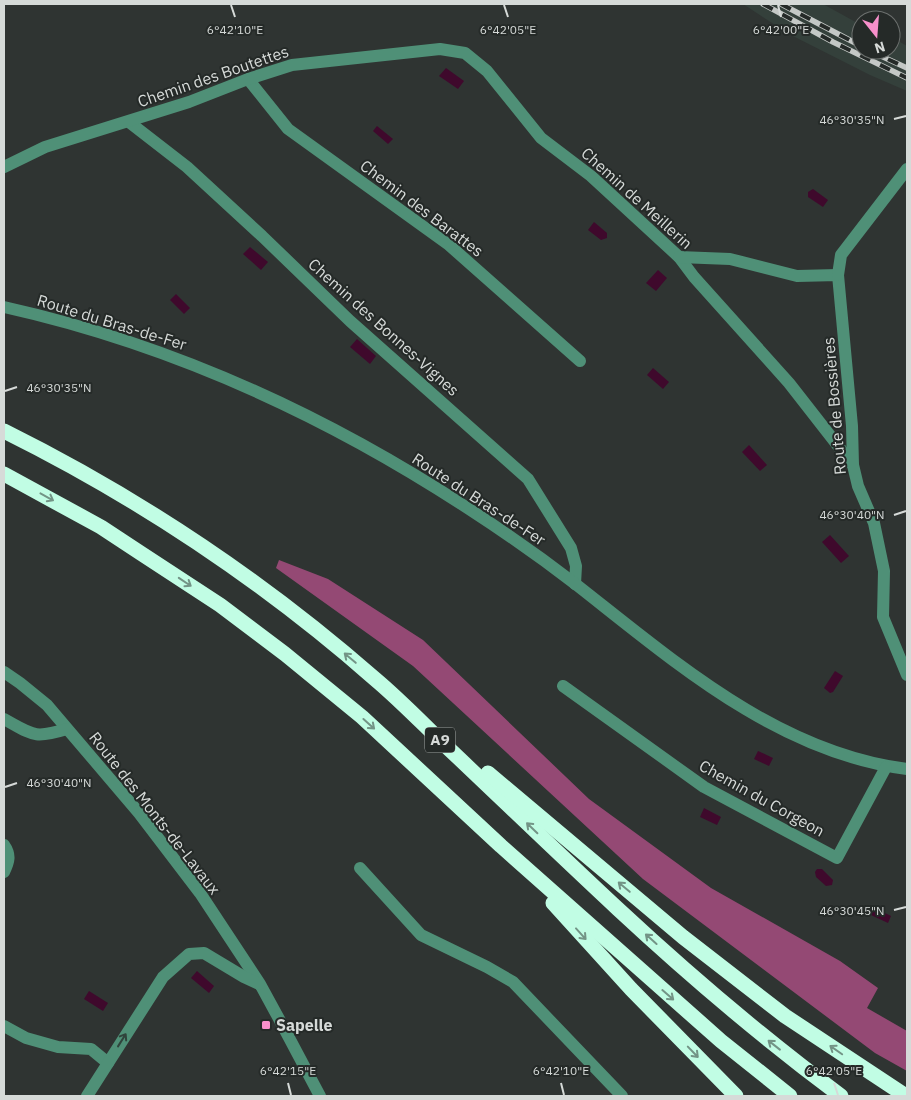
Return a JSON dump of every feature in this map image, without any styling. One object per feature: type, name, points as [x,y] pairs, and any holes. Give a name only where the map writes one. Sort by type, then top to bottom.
[{"type":"highway","name":"A9","points":[[4,431],[127,499],[200,545],[276,599],[377,680],[683,937],[785,1016],[906,1096]]},
{"type":"highway","name":"A9","points":[[4,474],[101,528],[186,582],[254,630],[362,717],[501,846],[721,1042],[790,1096]]},
{"type":"highway","name":"A9","points":[[377,680],[618,910],[721,1002],[841,1096]]},
{"type":"highway","name":"A9","points":[[501,846],[631,989],[736,1096]]},
{"type":"street","name":"Chemin des Boutettes","points":[[4,167],[45,147],[129,122],[292,65],[440,49]]},
{"type":"street","name":"Chemin de Meillerin","points":[[440,49],[465,53],[487,70],[541,138],[591,176],[679,256],[694,277],[789,383],[853,465]]},
{"type":"street","name":"Chemin des Barattes","points":[[248,79],[288,129],[449,245],[580,361]]},
{"type":"street","name":"Chemin des Bonnes-Vignes","points":[[129,122],[186,167],[262,236],[350,321],[528,479],[571,548],[576,566],[575,584]]},
{"type":"street","name":"Route de Bossières","points":[[907,169],[841,255],[838,275],[852,426],[853,465],[858,486],[874,522],[884,571],[883,617],[907,675]]},
{"type":"street","points":[[679,256],[730,259],[797,276],[838,275]]},
{"type":"street","name":"Route du Bras-de-Fer","points":[[4,307],[72,324],[166,354],[326,423],[470,509],[575,584],[663,653],[740,706],[776,726],[815,744],[847,756],[886,766],[907,769]]},
{"type":"street","name":"Route des Monts-de-Lavaux","points":[[4,672],[47,705],[139,813],[194,885],[260,984],[320,1096]]},
{"type":"street","name":"Chemin du Corgeon","points":[[564,686],[704,787],[837,858],[886,766]]},
{"type":"street","points":[[4,719],[33,735],[46,736],[67,729]]},
{"type":"street","points":[[4,845],[8,851],[9,862],[4,872]]},
{"type":"street","points":[[360,868],[422,935],[513,982],[622,1096]]},
{"type":"street","points":[[87,1096],[163,977],[189,954],[204,953],[244,977],[260,984]]},
{"type":"street","points":[[4,1026],[26,1038],[58,1046],[91,1049],[108,1063]]},
{"type":"shaded area","points":[[743,4],[823,4],[851,19],[851,60],[901,60],[901,43],[907,46],[907,91],[870,75],[789,34]]},
{"type":"shaded area","points":[[446,68],[464,81],[458,89],[439,76]]},
{"type":"shaded area","points":[[377,126],[393,139],[388,144],[373,131]]},
{"type":"shaded area","points":[[813,189],[828,200],[823,207],[808,197],[808,192]]},
{"type":"shaded area","points":[[594,222],[607,233],[607,238],[601,240],[588,230]]},
{"type":"shaded area","points":[[250,247],[268,262],[261,270],[243,254]]},
{"type":"shaded area","points":[[658,270],[667,278],[656,291],[646,283]]},
{"type":"shaded area","points":[[176,294],[190,308],[184,314],[170,300]]},
{"type":"shaded area","points":[[357,339],[376,356],[370,364],[350,347]]},
{"type":"shaded area","points":[[653,368],[669,382],[663,389],[647,375]]},
{"type":"shaded area","points":[[749,445],[767,465],[760,471],[742,452]]},
{"type":"shaded area","points":[[830,535],[849,556],[841,563],[822,542]]},
{"type":"shaded area","points":[[279,560],[328,579],[423,640],[589,799],[711,888],[840,961],[878,988],[867,1008],[907,1031],[907,1071],[875,1053],[643,879],[413,666],[276,568]]},
{"type":"shaded area","points":[[835,671],[843,676],[833,692],[830,693],[824,688]]},
{"type":"shaded area","points":[[758,751],[773,758],[769,766],[754,759]]},
{"type":"shaded area","points":[[704,808],[721,817],[717,825],[700,817]]},
{"type":"shaded area","points":[[817,869],[822,869],[833,880],[832,885],[826,886],[816,877],[815,872]]},
{"type":"shaded area","points":[[875,908],[891,916],[888,923],[871,915]]},
{"type":"shaded area","points":[[197,971],[214,986],[209,993],[191,978]]},
{"type":"shaded area","points":[[89,991],[108,1003],[103,1011],[84,999]]},
{"type":"railway","points":[[763,4],[833,42],[907,78]]},
{"type":"railway","points":[[781,4],[851,41]]},
{"type":"railway","points":[[890,60],[907,68]]},
{"type":"place","name":"Sapelle","points":[[266,1025]]}]
